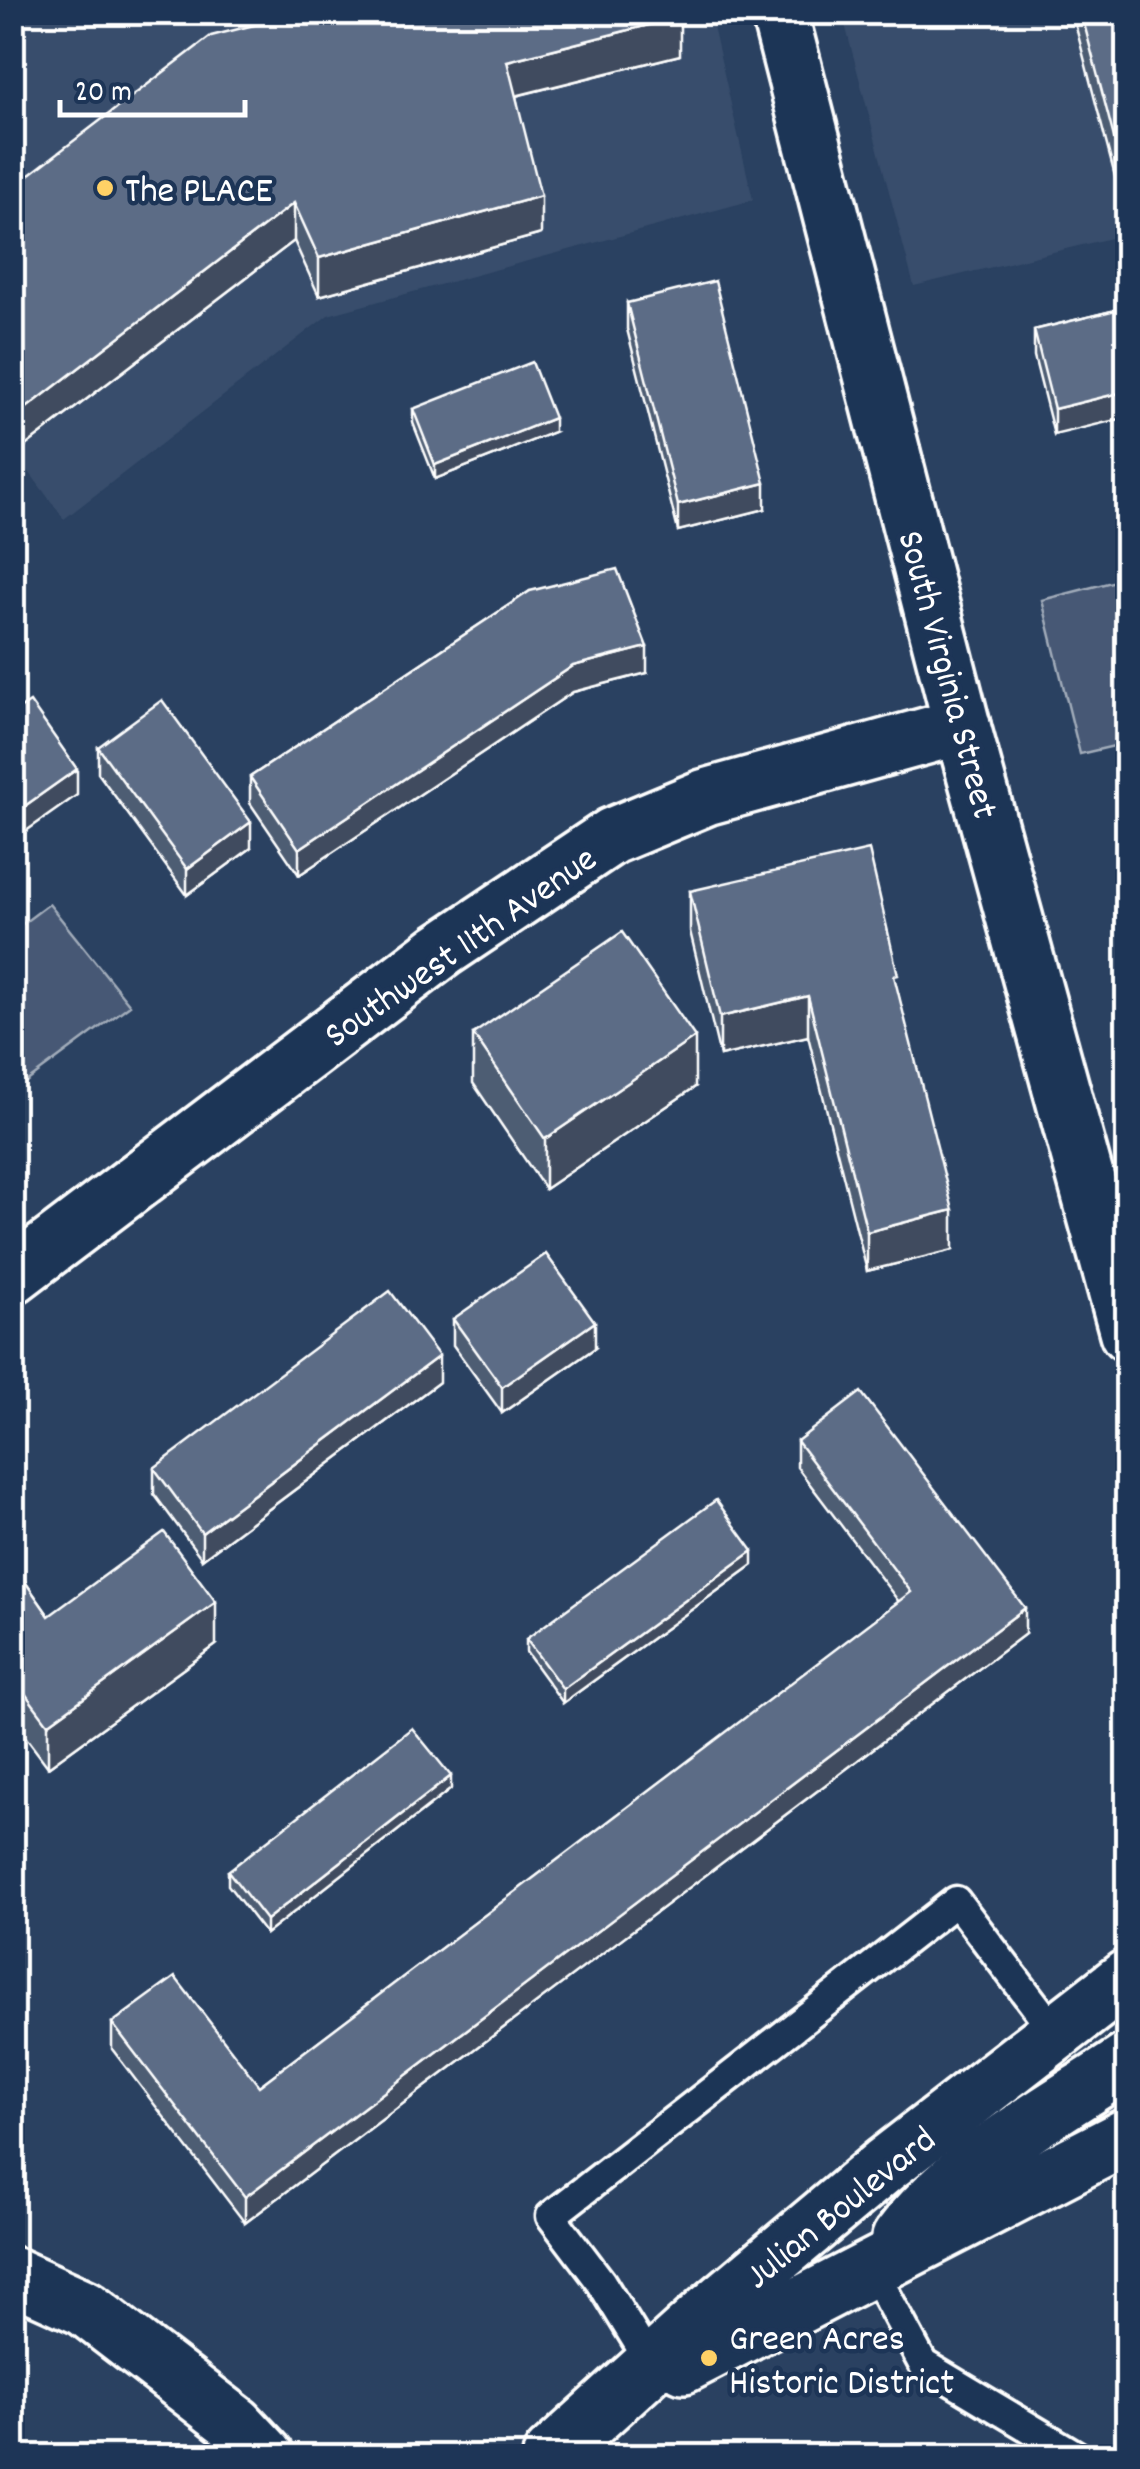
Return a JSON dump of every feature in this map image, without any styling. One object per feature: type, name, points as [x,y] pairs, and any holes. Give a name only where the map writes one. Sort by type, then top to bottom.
[{"type":"street","name":"South Virginia Street","points":[[782,21],[962,726],[1128,1333]]},
{"type":"street","name":"Southwest 11th Avenue","points":[[12,1276],[442,950],[612,836],[706,797],[962,726]]},
{"type":"street","name":"Julian Boulevard","points":[[556,2452],[711,2311],[871,2178],[1128,1978]]},
{"type":"street","points":[[877,2264],[922,2210],[966,2170],[1128,2060]]},
{"type":"street","name":"Julian Boulevard","points":[[556,2452],[664,2376],[724,2342],[1128,2136]]},
{"type":"street","points":[[12,2275],[85,2308],[236,2424],[266,2456]]},
{"type":"lane","points":[[652,2365],[600,2282],[551,2216],[956,1902],[1056,2032]]},
{"type":"lane","points":[[877,2264],[923,2364],[1077,2456]]},
{"type":"shaded area","points":[[26,12],[710,13],[753,200],[328,315],[64,519],[13,450],[12,20]]},
{"type":"shaded area","points":[[842,13],[1127,13],[1127,234],[914,286]]},
{"type":"shaded area","points":[[1127,578],[1127,743],[1080,754],[1042,600]]},
{"type":"shaded area","points":[[49,904],[130,1005],[26,1082],[13,1066],[13,931]]},
{"type":"building","points":[[305,12],[679,12],[680,17],[507,61],[541,196],[319,258],[294,203],[20,413],[12,402],[12,188],[211,36]]},
{"type":"building","points":[[1081,12],[1128,12],[1128,191]]},
{"type":"building","points":[[715,281],[765,483],[678,505],[627,303]]},
{"type":"building","points":[[1128,307],[1128,391],[1054,409],[1034,330]]},
{"type":"building","points":[[532,362],[554,418],[435,465],[413,409]]},
{"type":"building","points":[[617,569],[647,647],[573,666],[299,849],[250,777],[530,591]]},
{"type":"building","points":[[162,700],[251,822],[187,869],[98,747]]},
{"type":"building","points":[[30,702],[77,769],[12,815],[12,714]]},
{"type":"building","points":[[869,850],[898,975],[894,976],[953,1210],[867,1232],[808,996],[720,1017],[690,891]]},
{"type":"building","points":[[622,932],[695,1037],[545,1139],[473,1034]]},
{"type":"building","points":[[546,1254],[595,1322],[502,1387],[453,1319]]},
{"type":"building","points":[[390,1291],[439,1356],[202,1533],[154,1468]]},
{"type":"building","points":[[861,1392],[1025,1608],[245,2197],[112,2023],[175,1977],[259,2086],[911,1592],[797,1441]]},
{"type":"building","points":[[716,1500],[753,1551],[563,1689],[526,1639]]},
{"type":"building","points":[[164,1532],[216,1602],[48,1724],[12,1676],[12,1563],[49,1616]]},
{"type":"building","points":[[412,1728],[451,1776],[266,1920],[228,1871]]},
{"type":"place","name":"The PLACE","points":[[105,188]]},
{"type":"place","name":"Green Acres Historic District","points":[[709,2358]]}]
